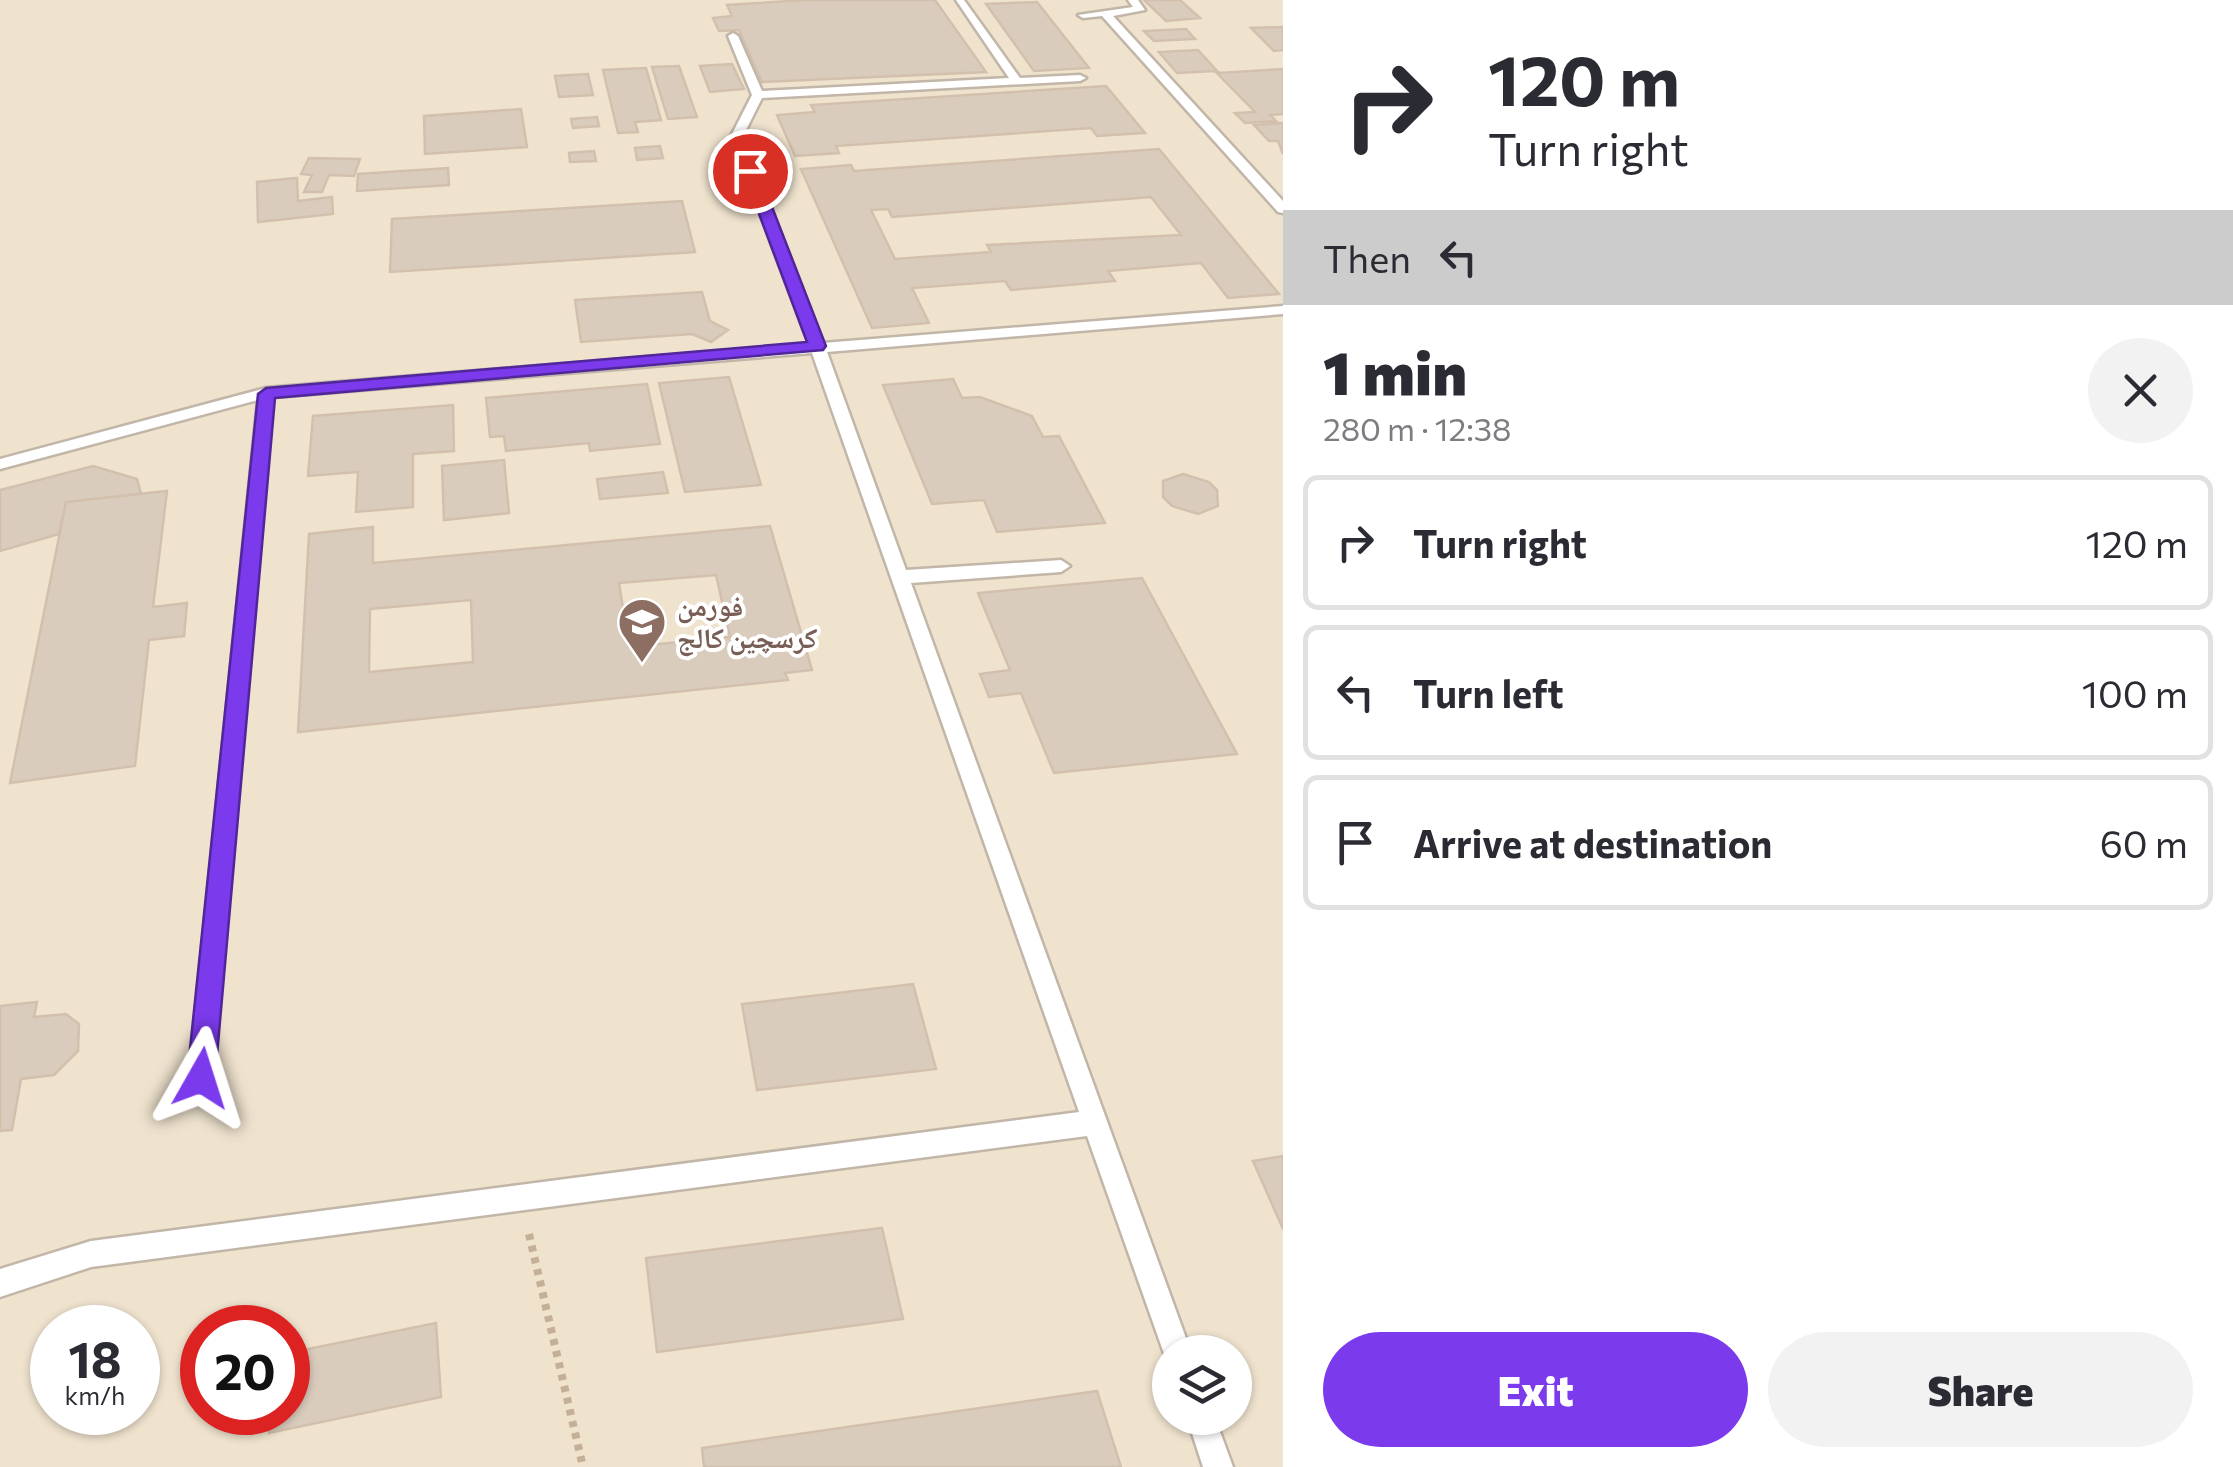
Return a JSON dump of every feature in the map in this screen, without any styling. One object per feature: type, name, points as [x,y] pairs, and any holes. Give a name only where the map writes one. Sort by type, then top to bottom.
[{"type":"lane","points":[[1083,15],[1140,10],[1133,0]]},
{"type":"lane","points":[[960,2],[1017,81]]},
{"type":"lane","points":[[1106,13],[1283,209]]},
{"type":"lane","points":[[733,36],[758,95]]},
{"type":"lane","points":[[758,95],[1080,78]]},
{"type":"lane","points":[[758,95],[737,136],[817,346],[1172,1335]]},
{"type":"lane","points":[[0,464],[266,394],[1283,310]]},
{"type":"lane","points":[[201,1078],[266,394]]},
{"type":"lane","points":[[900,576],[1061,566]]},
{"type":"lane","points":[[0,1284],[91,1254],[1095,1122]]},
{"type":"lane","points":[[1206,1435],[1218,1467]]},
{"type":"path","points":[[521,1197],[582,1467]]},
{"type":"shaded area","name":"فورمن کرسچین کالج","points":[[0,0],[1283,0],[1283,1467],[0,1467]]},
{"type":"building","points":[[805,0],[935,0],[986,72],[762,82],[739,30],[719,31],[713,18],[732,16],[727,5]]},
{"type":"building","points":[[1144,0],[1180,0],[1200,18],[1166,21]]},
{"type":"building","points":[[1037,2],[1089,68],[1034,71],[986,4]]},
{"type":"building","points":[[1283,27],[1283,50],[1274,51],[1251,28]]},
{"type":"building","points":[[1186,29],[1195,39],[1154,41],[1144,31]]},
{"type":"building","points":[[1198,50],[1217,71],[1177,73],[1159,52]]},
{"type":"building","points":[[732,64],[744,89],[710,92],[700,66]]},
{"type":"building","points":[[679,66],[697,117],[668,119],[652,67]]},
{"type":"building","points":[[646,68],[661,120],[635,122],[638,132],[618,133],[603,70]]},
{"type":"building","points":[[1283,69],[1283,114],[1270,115],[1276,121],[1245,123],[1235,113],[1255,112],[1217,73]]},
{"type":"building","points":[[588,74],[593,95],[559,97],[555,76]]},
{"type":"building","points":[[1106,86],[1145,133],[1097,136],[1091,128],[836,146],[839,153],[795,156],[777,115],[815,112],[811,105]]},
{"type":"building","points":[[521,109],[527,147],[425,154],[424,116]]},
{"type":"building","points":[[597,117],[599,126],[573,128],[571,119]]},
{"type":"building","points":[[1283,123],[1283,154],[1278,141],[1269,141],[1254,125]]},
{"type":"building","points":[[660,146],[663,158],[637,160],[635,148]]},
{"type":"building","points":[[1159,149],[1279,294],[1228,298],[1201,263],[1108,271],[1115,281],[1011,290],[1005,281],[912,288],[929,323],[872,328],[801,169],[851,165],[854,171]],"holes":[[[1151,197],[1181,235],[987,245],[991,252],[895,259],[871,210],[888,209],[892,217]]]},
{"type":"building","points":[[594,151],[596,161],[570,162],[569,153]]},
{"type":"building","points":[[309,158],[360,159],[354,176],[329,175],[322,192],[304,192],[312,175],[301,174]]},
{"type":"building","points":[[448,168],[449,185],[357,191],[358,174]]},
{"type":"building","points":[[297,178],[298,201],[332,197],[333,214],[258,222],[257,182]]},
{"type":"building","points":[[682,201],[695,252],[390,272],[392,219]]},
{"type":"building","points":[[702,292],[710,321],[728,330],[711,342],[692,334],[581,342],[575,300]]},
{"type":"building","points":[[729,377],[761,485],[685,492],[659,383]]},
{"type":"building","points":[[953,379],[962,398],[980,397],[1032,416],[1043,437],[1059,436],[1105,523],[997,532],[984,500],[932,504],[883,385]]},
{"type":"building","points":[[647,384],[660,444],[590,451],[589,443],[506,451],[504,436],[490,437],[486,398]]},
{"type":"building","points":[[453,405],[454,451],[413,454],[413,507],[356,512],[358,472],[308,476],[313,416]]},
{"type":"building","points":[[504,460],[509,513],[444,520],[442,466]]},
{"type":"building","points":[[93,466],[137,479],[141,494],[66,502],[59,534],[0,551],[0,490]]},
{"type":"building","points":[[663,472],[668,493],[600,499],[597,479]]},
{"type":"building","points":[[1183,474],[1209,482],[1217,490],[1218,506],[1198,514],[1172,506],[1163,497],[1163,481]]},
{"type":"building","points":[[167,491],[153,607],[187,603],[184,636],[149,640],[135,766],[10,783],[66,502]]},
{"type":"building","points":[[770,526],[812,670],[785,673],[788,680],[298,732],[309,534],[373,527],[373,563]],"holes":[[[716,575],[730,637],[629,647],[619,583]],[[471,600],[473,662],[369,672],[370,609]]]},
{"type":"building","points":[[1142,578],[1237,754],[1054,773],[1021,693],[989,697],[980,674],[1010,670],[978,593]]},
{"type":"building","points":[[913,984],[936,1069],[757,1090],[742,1004]]},
{"type":"building","points":[[37,1002],[34,1017],[66,1014],[79,1024],[78,1051],[54,1075],[21,1079],[12,1130],[0,1131],[0,1006]]},
{"type":"building","points":[[1283,1156],[1283,1229],[1253,1161]]},
{"type":"building","points":[[882,1228],[903,1319],[657,1352],[646,1258]]},
{"type":"building","points":[[436,1323],[441,1397],[310,1424],[310,1349]]},
{"type":"building","points":[[1097,1391],[1121,1467],[704,1467],[702,1448]]},
{"type":"place","name":"فورمن کرسچین کالج","points":[[642,664]]},
{"type":"route","points":[[201,1078],[266,394],[817,346],[750,171]]}]
